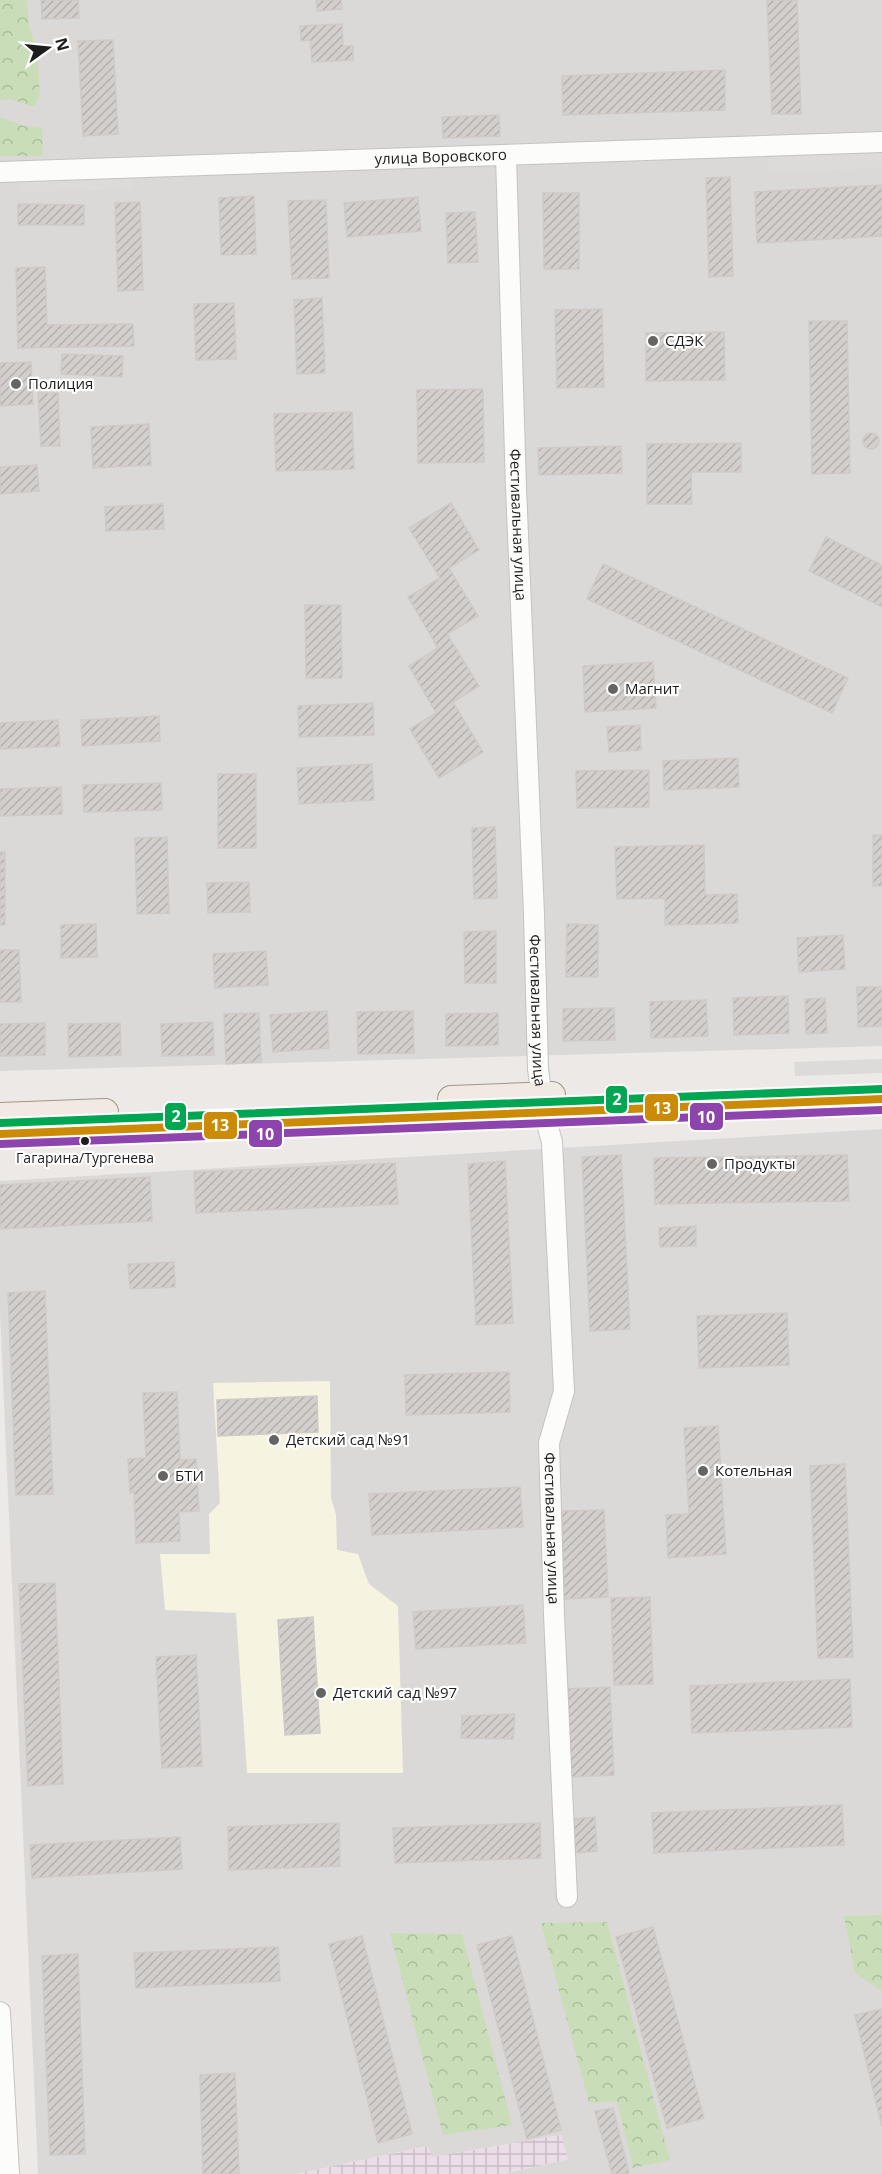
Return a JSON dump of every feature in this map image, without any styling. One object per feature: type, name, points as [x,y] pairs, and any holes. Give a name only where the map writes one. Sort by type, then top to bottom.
[{"type":"main road","points":[[0,1134],[542,1104],[882,1081]]},
{"type":"main road","points":[[0,1116],[882,1099]]},
{"type":"street","name":"улица Воровского","points":[[0,172],[882,142]]},
{"type":"street","name":"Фестивальная улица","points":[[506,156],[538,1069],[542,1104],[552,1142],[564,1391],[549,1443],[554,1615],[567,1897]]},
{"type":"street","points":[[0,2012],[9,2174]]},
{"type":"shaded area","points":[[0,0],[882,0],[882,1046],[0,1071]]},
{"type":"shaded area","points":[[882,142],[882,168],[768,173],[767,147]]},
{"type":"shaded area","points":[[133,175],[134,189],[19,192],[20,180]]},
{"type":"shaded area","points":[[882,1059],[882,1073],[795,1076],[794,1062]]},
{"type":"shaded area","points":[[882,1129],[882,2174],[502,2174],[568,2159],[561,2135],[432,2157],[427,2146],[297,2174],[38,2174],[0,1313],[0,1181]]},
{"type":"shaded area","name":"Детский сад №97","points":[[330,1381],[331,1498],[336,1515],[337,1550],[358,1554],[369,1584],[398,1606],[403,1773],[247,1773],[236,1613],[165,1610],[160,1554],[210,1554],[209,1514],[220,1503],[213,1383]]},
{"type":"shaded area","points":[[561,2135],[568,2159],[502,2174],[297,2174],[428,2146],[432,2157]]},
{"type":"green space","points":[[0,0],[27,0],[29,26],[37,50],[40,95],[34,107],[10,99],[0,100]]},
{"type":"green space","points":[[0,117],[24,126],[42,128],[43,156],[0,156]]},
{"type":"green space","points":[[882,1915],[882,1991],[855,1973],[844,1916]]},
{"type":"green space","points":[[607,1922],[670,2160],[633,2168],[617,2101],[589,2103],[541,1923]]},
{"type":"green space","points":[[390,1933],[462,1934],[512,2125],[443,2135]]},
{"type":"building","points":[[41,0],[78,0],[79,18],[42,19]]},
{"type":"building","points":[[316,0],[341,0],[342,9],[317,11]]},
{"type":"building","points":[[767,0],[797,0],[801,114],[772,114]]},
{"type":"building","points":[[342,24],[343,46],[353,46],[353,60],[312,62],[310,40],[301,41],[300,26]]},
{"type":"building","points":[[113,40],[118,134],[83,136],[78,41]]},
{"type":"building","points":[[725,70],[725,110],[563,115],[562,76]]},
{"type":"building","points":[[499,115],[500,136],[443,138],[442,117]]},
{"type":"building","points":[[730,177],[733,276],[709,277],[706,178]]},
{"type":"building","points":[[882,185],[882,236],[757,243],[755,192]]},
{"type":"building","points":[[543,193],[579,193],[579,269],[544,269]]},
{"type":"building","points":[[254,196],[256,254],[221,255],[219,198]]},
{"type":"building","points":[[418,197],[421,231],[347,237],[344,203]]},
{"type":"building","points":[[326,200],[329,278],[292,279],[288,201]]},
{"type":"building","points":[[140,202],[143,290],[118,291],[115,203]]},
{"type":"building","points":[[18,204],[84,205],[84,225],[18,225]]},
{"type":"building","points":[[475,212],[478,262],[448,263],[446,213]]},
{"type":"building","points":[[45,267],[47,325],[133,324],[134,346],[18,348],[16,268]]},
{"type":"building","points":[[322,298],[325,373],[297,374],[294,300]]},
{"type":"building","points":[[234,303],[236,359],[196,360],[194,304]]},
{"type":"building","points":[[602,309],[604,387],[557,388],[555,310]]},
{"type":"building","points":[[809,321],[847,321],[850,473],[812,474]]},
{"type":"building","points":[[724,332],[725,380],[646,381],[646,333]]},
{"type":"building","points":[[62,354],[123,356],[122,377],[61,374]]},
{"type":"building","name":"Полиция","points":[[31,362],[33,404],[0,406],[0,363]]},
{"type":"building","points":[[483,389],[484,462],[418,463],[417,390]]},
{"type":"building","points":[[38,393],[58,393],[60,446],[41,446]]},
{"type":"building","points":[[352,412],[354,469],[276,471],[274,414]]},
{"type":"building","points":[[149,424],[151,465],[93,468],[91,427]]},
{"type":"building","points":[[871,433],[879,441],[871,449],[863,441]]},
{"type":"building","points":[[741,443],[741,472],[691,472],[692,504],[647,504],[647,444]]},
{"type":"building","points":[[621,446],[622,473],[539,475],[538,448]]},
{"type":"building","points":[[37,465],[39,491],[0,494],[0,467]]},
{"type":"building","points":[[451,503],[479,550],[449,568],[478,616],[447,634],[479,686],[453,702],[483,752],[439,778],[410,729],[436,713],[409,666],[438,648],[408,597],[440,578],[409,528]]},
{"type":"building","points":[[163,504],[164,529],[106,531],[105,507]]},
{"type":"building","points":[[826,537],[882,565],[882,607],[809,571]]},
{"type":"building","points":[[603,564],[848,678],[832,713],[587,599]]},
{"type":"building","points":[[305,605],[341,605],[342,678],[306,678]]},
{"type":"building","points":[[653,662],[656,708],[585,712],[583,666]]},
{"type":"building","points":[[373,703],[374,735],[299,737],[298,706]]},
{"type":"building","points":[[159,716],[160,741],[82,746],[81,720]]},
{"type":"building","points":[[58,720],[60,746],[0,749],[0,723]]},
{"type":"building","points":[[640,725],[641,750],[609,752],[607,727]]},
{"type":"building","points":[[738,758],[739,787],[664,790],[663,761]]},
{"type":"building","points":[[372,764],[374,800],[299,804],[297,768]]},
{"type":"building","points":[[649,770],[649,807],[577,808],[576,771]]},
{"type":"building","points":[[218,774],[256,774],[256,848],[218,848]]},
{"type":"building","points":[[161,783],[162,810],[84,812],[83,785]]},
{"type":"building","points":[[61,787],[62,814],[0,816],[0,789]]},
{"type":"building","points":[[495,827],[497,898],[474,899],[472,828]]},
{"type":"building","points":[[873,835],[882,835],[882,886],[873,886]]},
{"type":"building","points":[[167,837],[169,913],[137,914],[135,838]]},
{"type":"building","points":[[704,845],[705,895],[737,894],[738,923],[665,925],[665,898],[617,899],[615,847]]},
{"type":"building","points":[[0,852],[5,852],[5,925],[0,925]]},
{"type":"building","points":[[249,882],[250,912],[208,913],[207,883]]},
{"type":"building","points":[[96,924],[97,957],[61,958],[61,925]]},
{"type":"building","points":[[567,924],[598,925],[598,977],[566,977]]},
{"type":"building","points":[[496,931],[496,983],[465,983],[464,932]]},
{"type":"building","points":[[843,935],[845,969],[799,972],[797,938]]},
{"type":"building","points":[[0,950],[19,950],[21,1002],[0,1002]]},
{"type":"building","points":[[266,951],[268,985],[215,988],[213,954]]},
{"type":"building","points":[[857,987],[882,987],[882,1026],[858,1027]]},
{"type":"building","points":[[788,996],[789,1033],[734,1035],[733,998]]},
{"type":"building","points":[[825,998],[827,1033],[806,1034],[805,999]]},
{"type":"building","points":[[706,1000],[708,1036],[651,1038],[650,1002]]},
{"type":"building","points":[[614,1008],[615,1040],[563,1041],[563,1009]]},
{"type":"building","points":[[327,1011],[329,1048],[273,1052],[270,1015]]},
{"type":"building","points":[[413,1011],[414,1053],[358,1054],[357,1012]]},
{"type":"building","points":[[259,1013],[261,1062],[226,1064],[224,1014]]},
{"type":"building","points":[[498,1013],[498,1045],[446,1046],[446,1014]]},
{"type":"building","points":[[213,1022],[214,1055],[162,1056],[161,1024]]},
{"type":"building","points":[[45,1023],[45,1055],[0,1056],[0,1024]]},
{"type":"building","points":[[120,1023],[121,1055],[69,1057],[68,1024]]},
{"type":"building","points":[[621,1155],[630,1329],[590,1331],[582,1157]]},
{"type":"building","points":[[847,1155],[849,1201],[655,1204],[654,1158]]},
{"type":"building","points":[[505,1161],[513,1323],[476,1325],[468,1164]]},
{"type":"building","points":[[395,1163],[398,1204],[196,1213],[194,1172]]},
{"type":"building","points":[[150,1177],[152,1221],[0,1229],[0,1185]]},
{"type":"building","points":[[696,1226],[696,1246],[660,1247],[659,1228]]},
{"type":"building","points":[[174,1262],[175,1287],[130,1289],[128,1264]]},
{"type":"building","points":[[45,1291],[53,1494],[16,1495],[8,1293]]},
{"type":"building","points":[[787,1313],[789,1365],[699,1368],[697,1316]]},
{"type":"building","points":[[509,1372],[510,1412],[406,1415],[405,1375]]},
{"type":"building","name":"БТИ","points":[[177,1392],[180,1460],[196,1459],[199,1511],[179,1512],[180,1541],[136,1543],[134,1492],[130,1493],[128,1459],[146,1458],[143,1393]]},
{"type":"building","points":[[317,1396],[318,1432],[218,1436],[217,1400]]},
{"type":"building","name":"Котельная","points":[[718,1426],[726,1554],[668,1558],[666,1515],[689,1514],[684,1428]]},
{"type":"building","points":[[845,1464],[853,1657],[818,1658],[810,1466]]},
{"type":"building","points":[[520,1487],[523,1527],[372,1535],[369,1494]]},
{"type":"building","points":[[604,1510],[608,1597],[564,1599],[562,1511]]},
{"type":"building","points":[[55,1583],[63,1784],[28,1786],[19,1584]]},
{"type":"building","points":[[650,1597],[653,1684],[614,1685],[611,1598]]},
{"type":"building","points":[[523,1605],[526,1643],[416,1649],[413,1612]]},
{"type":"building","points":[[313,1617],[320,1733],[285,1735],[278,1620]]},
{"type":"building","points":[[196,1655],[202,1766],[162,1768],[156,1657]]},
{"type":"building","points":[[850,1679],[852,1727],[692,1733],[690,1686]]},
{"type":"building","points":[[610,1687],[614,1775],[571,1777],[567,1689]]},
{"type":"building","points":[[515,1714],[513,1739],[461,1738],[462,1716]]},
{"type":"building","points":[[842,1805],[844,1845],[654,1853],[652,1813]]},
{"type":"building","points":[[595,1817],[597,1851],[574,1853],[573,1819]]},
{"type":"building","points":[[339,1823],[340,1866],[229,1870],[228,1827]]},
{"type":"building","points":[[540,1823],[541,1858],[395,1863],[393,1828]]},
{"type":"building","points":[[180,1837],[182,1869],[32,1878],[30,1845]]},
{"type":"building","points":[[653,1927],[704,2118],[667,2128],[616,1937]]},
{"type":"building","points":[[362,1936],[412,2134],[378,2143],[329,1944]]},
{"type":"building","points":[[512,1936],[561,2130],[527,2139],[477,1945]]},
{"type":"building","points":[[278,1947],[280,1981],[136,1988],[134,1953]]},
{"type":"building","points":[[78,1954],[85,2154],[50,2155],[42,1956]]},
{"type":"building","points":[[882,2009],[882,2127],[855,2015]]},
{"type":"building","points":[[235,2073],[239,2174],[203,2174],[200,2075]]},
{"type":"building","points":[[613,2108],[629,2173],[612,2174],[595,2111]]},
{"type":"transit line","name":"2","points":[[0,1123],[882,1089]]},
{"type":"transit line","name":"13","points":[[0,1134],[882,1099]]},
{"type":"transit line","name":"10","points":[[0,1144],[882,1110]]},
{"type":"place","name":"СДЭК","points":[[653,341]]},
{"type":"place","name":"Полиция","points":[[16,384]]},
{"type":"place","name":"Магнит","points":[[613,689]]},
{"type":"place","name":"Гагарина/Тургенева","points":[[85,1141]]},
{"type":"place","name":"Продукты","points":[[712,1164]]},
{"type":"place","name":"Детский сад №91","points":[[274,1440]]},
{"type":"place","name":"Котельная","points":[[703,1471]]},
{"type":"place","name":"БТИ","points":[[163,1476]]},
{"type":"place","name":"Детский сад №97","points":[[321,1693]]}]
